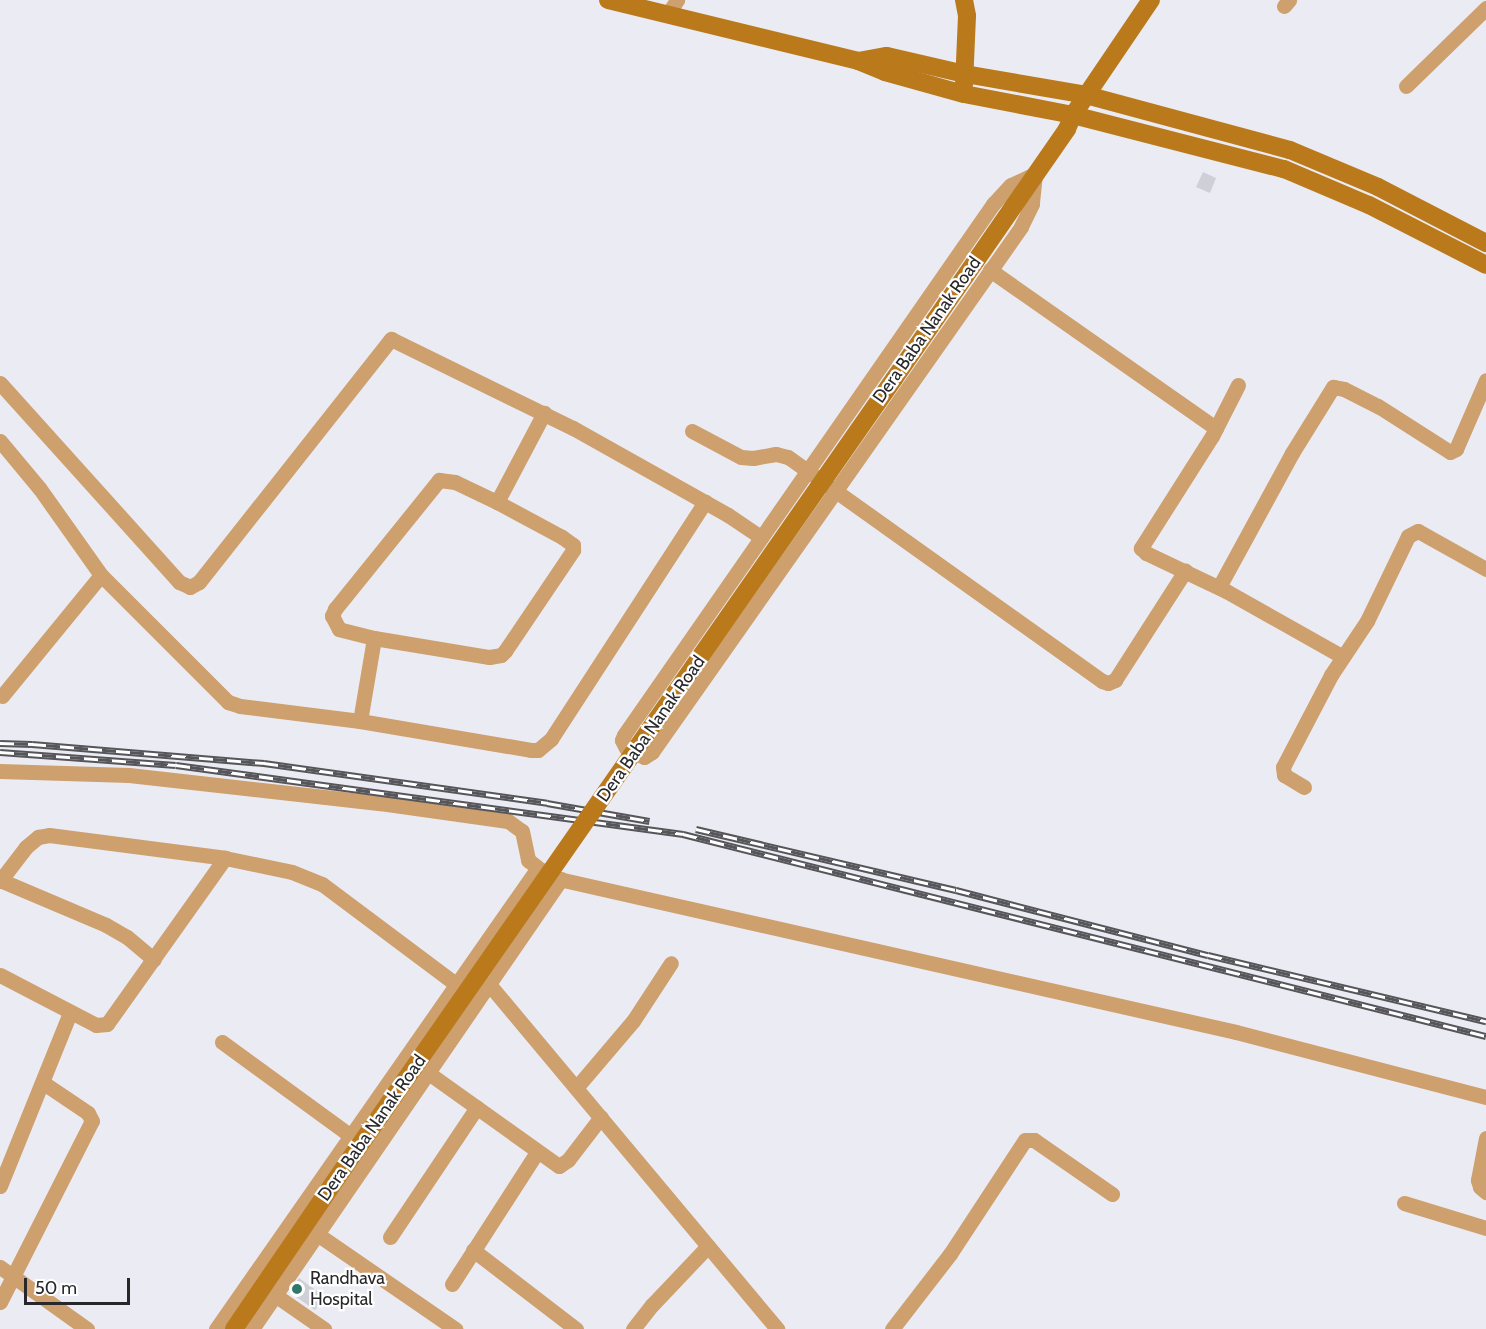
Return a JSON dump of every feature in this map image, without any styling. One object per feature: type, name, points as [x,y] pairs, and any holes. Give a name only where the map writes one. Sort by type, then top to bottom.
[{"type":"main road","points":[[608,0],[858,61],[885,72],[964,94],[1284,169],[1370,205],[1486,265]]},
{"type":"main road","points":[[964,0],[967,16],[964,94]]},
{"type":"main road","points":[[1091,97],[1151,0]]},
{"type":"main road","points":[[1091,97],[1163,0]]},
{"type":"main road","points":[[858,61],[887,56],[965,74],[1091,97],[1290,150],[1378,187],[1486,243]]},
{"type":"main road","name":"Dera Baba Nanak Road","points":[[234,1329],[1014,204],[1091,97]]},
{"type":"street","points":[[1406,86],[1486,8]]},
{"type":"street","points":[[1035,174],[1034,193],[1028,214],[652,752],[644,757],[626,748],[622,741],[624,735],[993,204],[1011,185],[1035,174]]},
{"type":"street","points":[[990,270],[1216,428]]},
{"type":"street","points":[[0,383],[179,582],[190,587],[199,582],[391,339],[544,414],[705,502],[761,537]]},
{"type":"street","points":[[1219,587],[1292,453],[1333,387],[1344,389],[1378,406],[1450,452],[1456,449],[1486,380]]},
{"type":"street","points":[[1238,385],[1216,428],[1141,544],[1146,553],[1219,587],[1343,657]]},
{"type":"street","points":[[497,502],[544,414]]},
{"type":"street","points":[[692,431],[741,457],[753,458],[776,454],[788,457],[1092,675],[1108,683],[1120,673],[1185,571]]},
{"type":"street","points":[[0,441],[40,489],[100,575],[228,702],[240,706],[360,722],[531,750],[544,747],[705,502]]},
{"type":"street","points":[[447,479],[497,502],[573,545],[573,550],[506,651],[501,655],[489,657],[374,638],[339,629],[332,616],[335,609],[434,484],[447,479]]},
{"type":"street","points":[[1304,787],[1284,775],[1284,768],[1320,694],[1367,621],[1405,541],[1413,531],[1418,531],[1486,569]]},
{"type":"street","points":[[2,696],[100,575]]},
{"type":"street","points":[[360,722],[374,638]]},
{"type":"street","points":[[0,771],[129,775],[380,803],[508,821],[516,824],[522,831],[525,853],[537,869],[561,879],[1236,1032],[1486,1097]]},
{"type":"street","points":[[154,960],[127,937],[106,925],[0,880],[26,847],[38,837],[49,835],[225,858],[292,872],[322,884],[457,985]]},
{"type":"street","points":[[0,975],[96,1026],[107,1024],[225,858]]},
{"type":"street","points":[[216,1329],[537,869]]},
{"type":"street","points":[[252,1329],[561,879]]},
{"type":"street","points":[[576,1088],[633,1021],[672,963]]},
{"type":"street","points":[[472,964],[777,1329]]},
{"type":"street","points":[[0,1186],[70,1013]]},
{"type":"street","points":[[222,1041],[351,1136]]},
{"type":"street","points":[[427,1072],[555,1164],[564,1164],[601,1117]]},
{"type":"street","points":[[0,1302],[92,1121],[88,1113],[42,1082]]},
{"type":"street","points":[[390,1237],[477,1107]]},
{"type":"street","points":[[1486,1138],[1478,1180],[1480,1187],[1486,1192]]},
{"type":"street","points":[[892,1329],[950,1254],[1025,1140],[1034,1140],[1112,1194]]},
{"type":"street","points":[[452,1284],[537,1152]]},
{"type":"street","points":[[1404,1203],[1486,1228]]},
{"type":"street","points":[[317,1234],[455,1329]]},
{"type":"street","points":[[633,1329],[652,1305],[708,1246]]},
{"type":"street","points":[[473,1250],[576,1329]]},
{"type":"street","points":[[0,1267],[87,1329]]},
{"type":"street","points":[[275,1295],[324,1329]]},
{"type":"building","points":[[1203,172],[1216,178],[1210,193],[1196,187]]},
{"type":"building","points":[[299,1278],[325,1297],[315,1310],[289,1292]]},
{"type":"railway","points":[[0,743],[264,763],[547,803],[649,821]]},
{"type":"railway","points":[[0,752],[176,765],[683,834],[1486,1036]]},
{"type":"railway","points":[[696,829],[956,890],[1208,955],[1486,1021]]},
{"type":"place","name":"Randhava Hospital","points":[[297,1289]]}]
